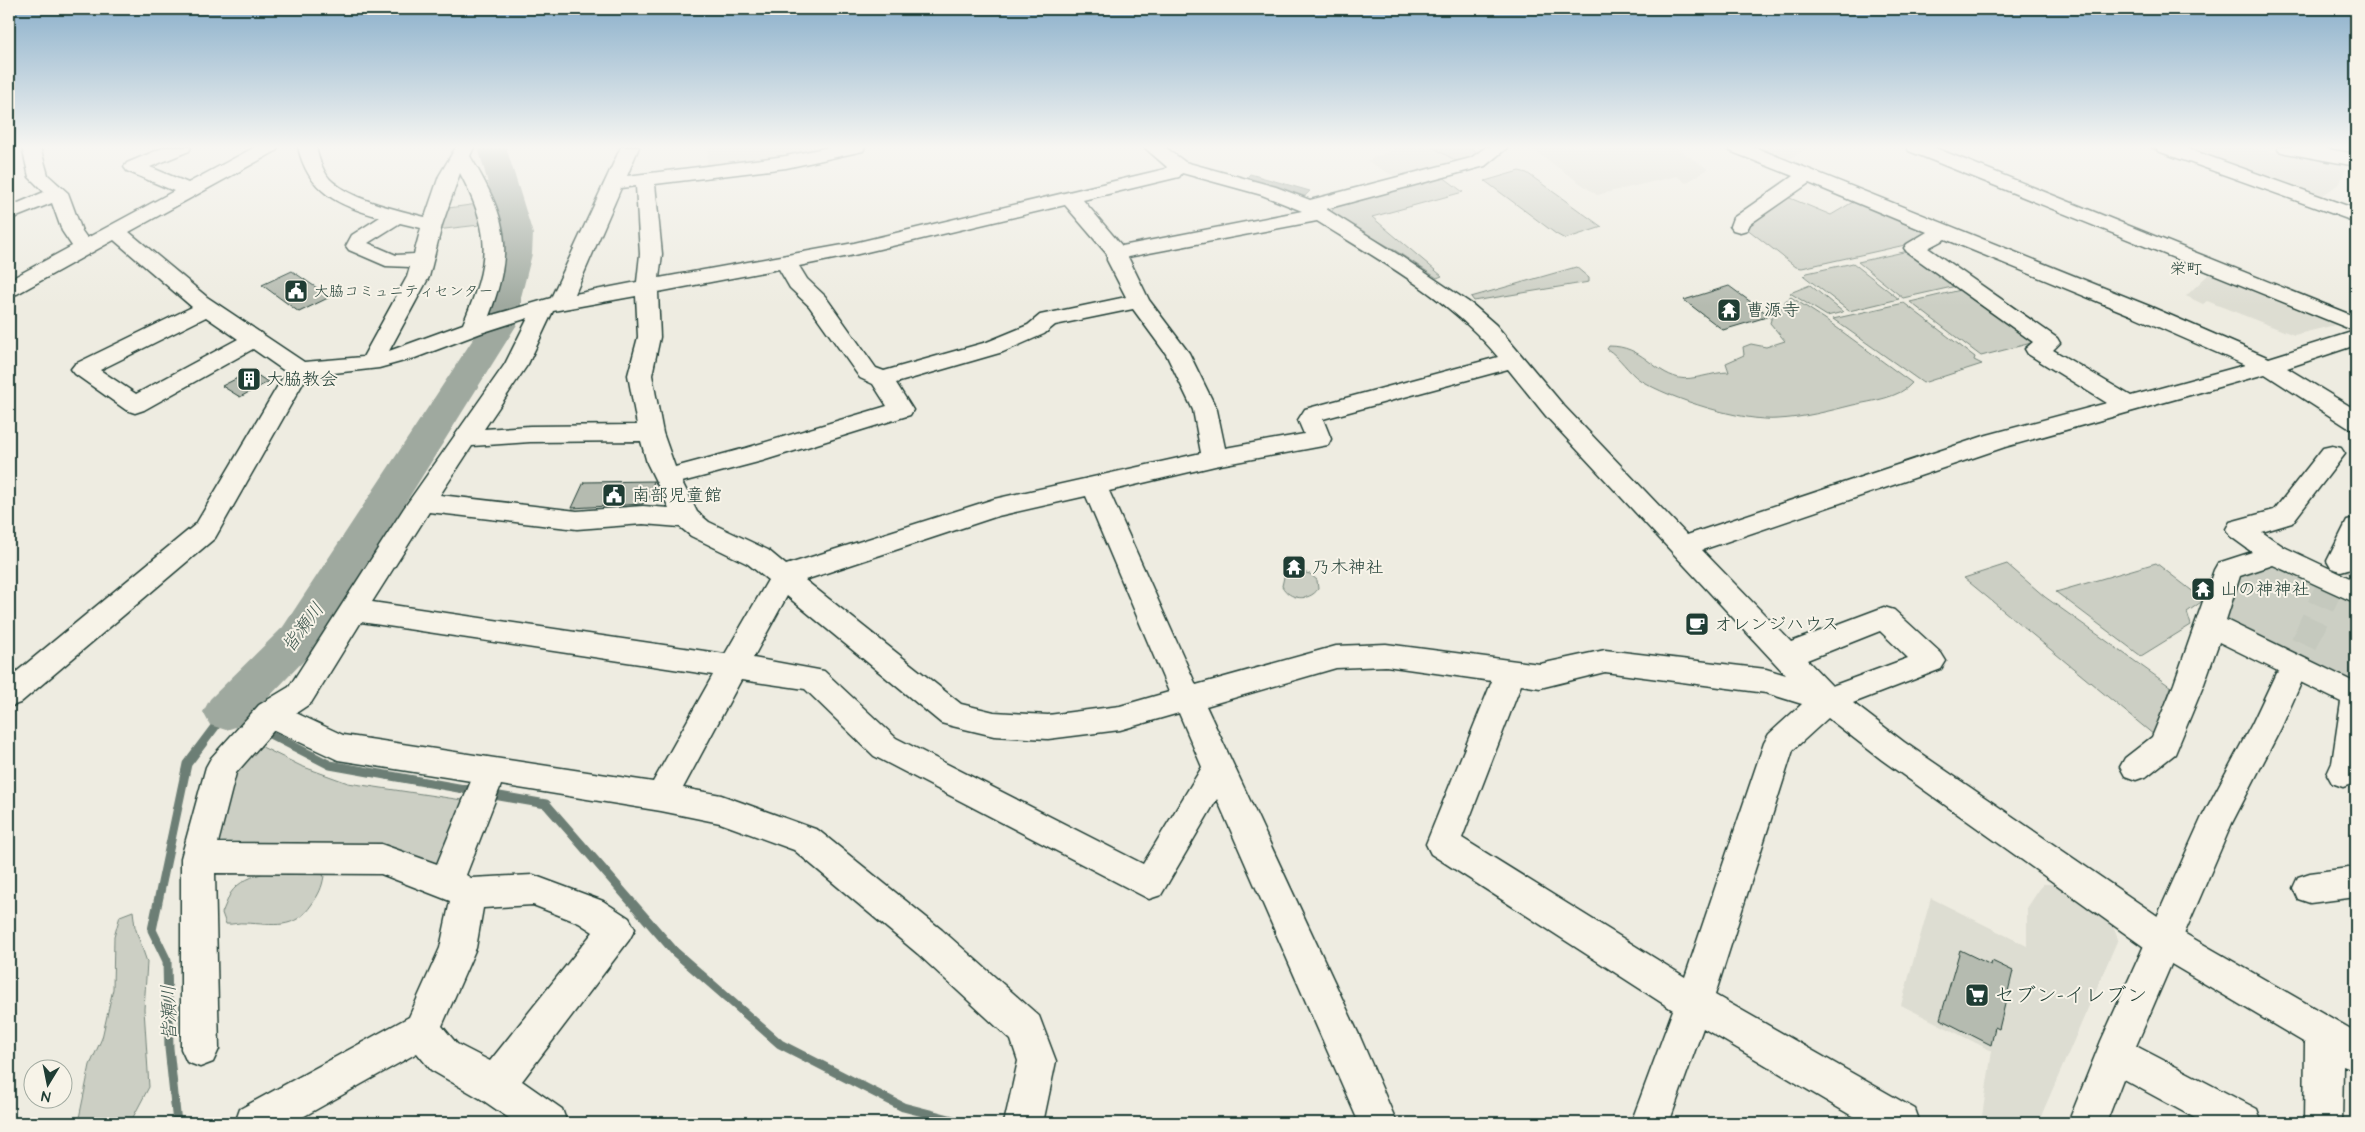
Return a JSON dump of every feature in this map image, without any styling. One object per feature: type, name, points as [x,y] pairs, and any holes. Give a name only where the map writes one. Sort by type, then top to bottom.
[{"type":"street","points":[[9,214],[42,200]]},
{"type":"street","points":[[61,200],[72,231],[84,248]]},
{"type":"street","points":[[9,289],[172,200]]},
{"type":"street","points":[[354,200],[366,206],[432,225]]},
{"type":"street","points":[[371,363],[418,277],[441,200]]},
{"type":"street","points":[[473,328],[489,284],[495,256],[494,232],[483,200]]},
{"type":"street","points":[[200,1049],[198,858],[222,767],[247,737],[270,714],[300,696],[422,502],[520,357],[552,305],[605,200]]},
{"type":"street","points":[[647,200],[651,254],[647,288],[649,337],[640,375],[651,433],[660,464],[688,518],[700,529],[758,557],[784,576],[952,714],[994,724],[1048,727],[1120,718],[1336,658],[1386,655],[1540,676],[1605,661],[1766,681],[1827,700]]},
{"type":"street","points":[[116,231],[207,308],[299,370],[371,363],[407,353],[473,328],[552,305],[786,262],[906,237],[1057,200]]},
{"type":"street","points":[[1071,200],[1118,253],[1118,260],[1139,301],[1177,352],[1205,410],[1216,458]]},
{"type":"street","points":[[1290,200],[1314,210],[1395,261],[1465,310],[1488,330],[1555,411],[1827,700],[1893,751],[2163,940],[2356,1052]]},
{"type":"street","points":[[1118,253],[1314,210],[1349,200]]},
{"type":"street","points":[[1740,226],[1740,222],[1772,200]]},
{"type":"street","points":[[1865,200],[2141,311],[2188,334],[2268,366],[2356,421]]},
{"type":"street","points":[[2047,200],[2356,325]]},
{"type":"street","points":[[2311,200],[2356,216]]},
{"type":"street","points":[[398,215],[359,239],[356,246],[393,262],[423,260]]},
{"type":"street","points":[[1943,231],[1914,248],[2049,343],[2036,349],[2126,404]]},
{"type":"street","points":[[667,478],[753,456],[901,410],[882,379],[868,373],[817,301],[798,283],[786,262]]},
{"type":"street","points":[[882,379],[997,346],[1041,328],[1048,320],[1139,301]]},
{"type":"street","points":[[207,308],[83,369],[135,405],[252,340]]},
{"type":"street","points":[[1683,546],[1996,441],[2268,366],[2356,338]]},
{"type":"street","points":[[661,797],[784,576],[796,570],[994,508],[1216,458],[1319,439],[1310,420],[1314,414],[1514,360]]},
{"type":"street","points":[[9,695],[206,531],[299,370]]},
{"type":"street","points":[[464,438],[530,434],[651,433]]},
{"type":"street","points":[[2332,454],[2283,517],[2239,529],[2274,554],[2356,592]]},
{"type":"street","points":[[1094,485],[1188,700],[1378,1123]]},
{"type":"street","points":[[422,502],[577,520],[642,515],[688,518]]},
{"type":"street","points":[[2341,561],[2356,528]]},
{"type":"street","points":[[2136,767],[2164,745],[2190,684],[2228,570],[2274,554]]},
{"type":"street","points":[[353,610],[813,679],[885,747],[1149,884],[1219,767]]},
{"type":"street","points":[[1650,1123],[1694,1002],[1780,743],[1827,700],[1931,661],[1884,618],[1786,656]]},
{"type":"street","points":[[2210,625],[2356,696]]},
{"type":"street","points":[[1511,672],[1443,844],[1694,1002],[1901,1123]]},
{"type":"street","points":[[2087,1123],[2114,1054],[2163,940],[2218,819],[2266,728],[2287,681]]},
{"type":"street","points":[[2343,774],[2348,763],[2356,702]]},
{"type":"street","points":[[270,714],[338,746],[486,784],[661,797],[721,810],[806,840],[930,942],[1026,1029],[1037,1061],[1025,1121]]},
{"type":"street","points":[[254,1123],[422,1030],[458,948],[458,887],[486,784]]},
{"type":"street","points":[[198,858],[381,859],[458,887],[533,890],[591,912],[616,929],[495,1085]]},
{"type":"street","points":[[422,1030],[444,1057],[495,1085],[548,1123]]},
{"type":"street","points":[[2323,1123],[2324,1034]]},
{"type":"street","points":[[2114,1054],[2243,1123]]},
{"type":"shaded area","points":[[1355,200],[1435,200],[1372,217],[1442,276],[1437,278],[1393,249],[1330,214],[1336,205]]},
{"type":"shaded area","points":[[1510,200],[1564,200],[1602,227],[1565,239]]},
{"type":"shaded area","points":[[1779,200],[1794,200],[1831,215],[1857,200],[1860,200],[1931,231],[1914,243],[1802,268],[1796,267],[1746,228],[1745,223]]},
{"type":"shaded area","points":[[478,204],[488,224],[436,230],[441,209]]},
{"type":"shaded area","points":[[1913,250],[1961,285],[1903,298],[1858,262]]},
{"type":"shaded area","points":[[1853,263],[1899,299],[1849,311],[1804,276],[1807,273]]},
{"type":"shaded area","points":[[1576,267],[1589,278],[1589,282],[1474,301],[1471,297]]},
{"type":"shaded area","points":[[2213,270],[2339,324],[2294,335],[2207,301],[2203,304],[2186,296]]},
{"type":"shaded area","points":[[1810,285],[1843,312],[1827,316],[1790,293]]},
{"type":"shaded area","points":[[1965,289],[2039,341],[1981,356],[1910,302]]},
{"type":"shaded area","points":[[1791,297],[1825,319],[1912,383],[1900,392],[1876,400],[1806,416],[1763,419],[1707,408],[1669,395],[1640,380],[1607,349],[1609,346],[1630,350],[1669,375],[1684,379],[1729,372],[1726,363],[1744,355],[1743,347],[1751,344],[1766,347],[1785,341],[1770,323],[1774,309],[1785,306],[1785,301]]},
{"type":"shaded area","points":[[1904,303],[1975,357],[1974,360],[1982,364],[1923,383],[1833,319]]},
{"type":"shaded area","points":[[2156,563],[2204,600],[2187,612],[2191,625],[2141,656],[2056,592]]},
{"type":"shaded area","points":[[2007,564],[2045,597],[2171,687],[2154,735],[1964,578]]},
{"type":"shaded area","points":[[2279,564],[2356,599],[2356,679],[2353,683],[2222,618],[2239,575]]},
{"type":"shaded area","points":[[1298,571],[1310,574],[1317,580],[1318,589],[1310,596],[1294,597],[1285,591],[1282,586],[1284,577]]},
{"type":"shaded area","points":[[254,743],[301,766],[348,783],[469,801],[438,867],[400,851],[210,846],[226,774]]},
{"type":"shaded area","points":[[315,868],[324,876],[321,887],[312,904],[298,919],[274,925],[226,924],[222,913],[229,896],[237,886],[246,880],[269,872]]},
{"type":"shaded area","points":[[2043,884],[2065,884],[2110,919],[2118,939],[2038,1123],[1981,1123],[1992,1051],[1901,1005],[1931,898],[2027,946],[2027,908]]},
{"type":"shaded area","points":[[133,911],[135,927],[147,962],[144,1009],[149,1087],[130,1123],[78,1123],[90,1065],[102,1038],[113,989],[114,937],[120,916]]},
{"type":"building","name":"大脇コミュニティセンター","points":[[292,271],[330,297],[299,312],[262,285]]},
{"type":"building","name":"曹源寺","points":[[1729,286],[1770,316],[1723,330],[1684,300]]},
{"type":"building","name":"大脇教会","points":[[251,371],[268,382],[240,397],[222,386]]},
{"type":"building","name":"南部児童館","points":[[654,481],[648,501],[645,500],[643,504],[572,508],[584,482]]},
{"type":"building","name":"セブン-イレブン","points":[[1960,950],[1991,965],[1992,961],[2013,971],[1999,1029],[1995,1027],[1991,1045],[1940,1019]]},
{"type":"waterway","name":"皆瀬川","points":[[226,712],[298,639],[504,318],[504,297],[516,254],[518,234],[507,200]]},
{"type":"waterway","points":[[219,721],[226,712],[245,721]]},
{"type":"waterway","name":"皆瀬川","points":[[177,1123],[169,1048],[167,961],[152,930],[187,764],[220,720]]},
{"type":"waterway","points":[[242,720],[252,725]]},
{"type":"waterway","points":[[264,731],[330,765],[475,791]]},
{"type":"waterway","points":[[488,794],[546,804],[675,952],[780,1044],[903,1107],[965,1123]]},
{"type":"tunnel","points":[[2287,681],[2341,561]]},
{"type":"place","name":"大脇コミュニティセンター","points":[[296,291]]},
{"type":"place","name":"曹源寺","points":[[1729,310]]},
{"type":"place","name":"大脇教会","points":[[249,379]]},
{"type":"place","name":"南部児童館","points":[[614,495]]},
{"type":"place","name":"乃木神社","points":[[1294,567]]},
{"type":"place","name":"山の神神社","points":[[2203,589]]},
{"type":"place","name":"オレンジハウス","points":[[1697,624]]},
{"type":"place","name":"セブン-イレブン","points":[[1977,995]]},
{"type":"district","name":"栄町","points":[[2186,268]]}]
